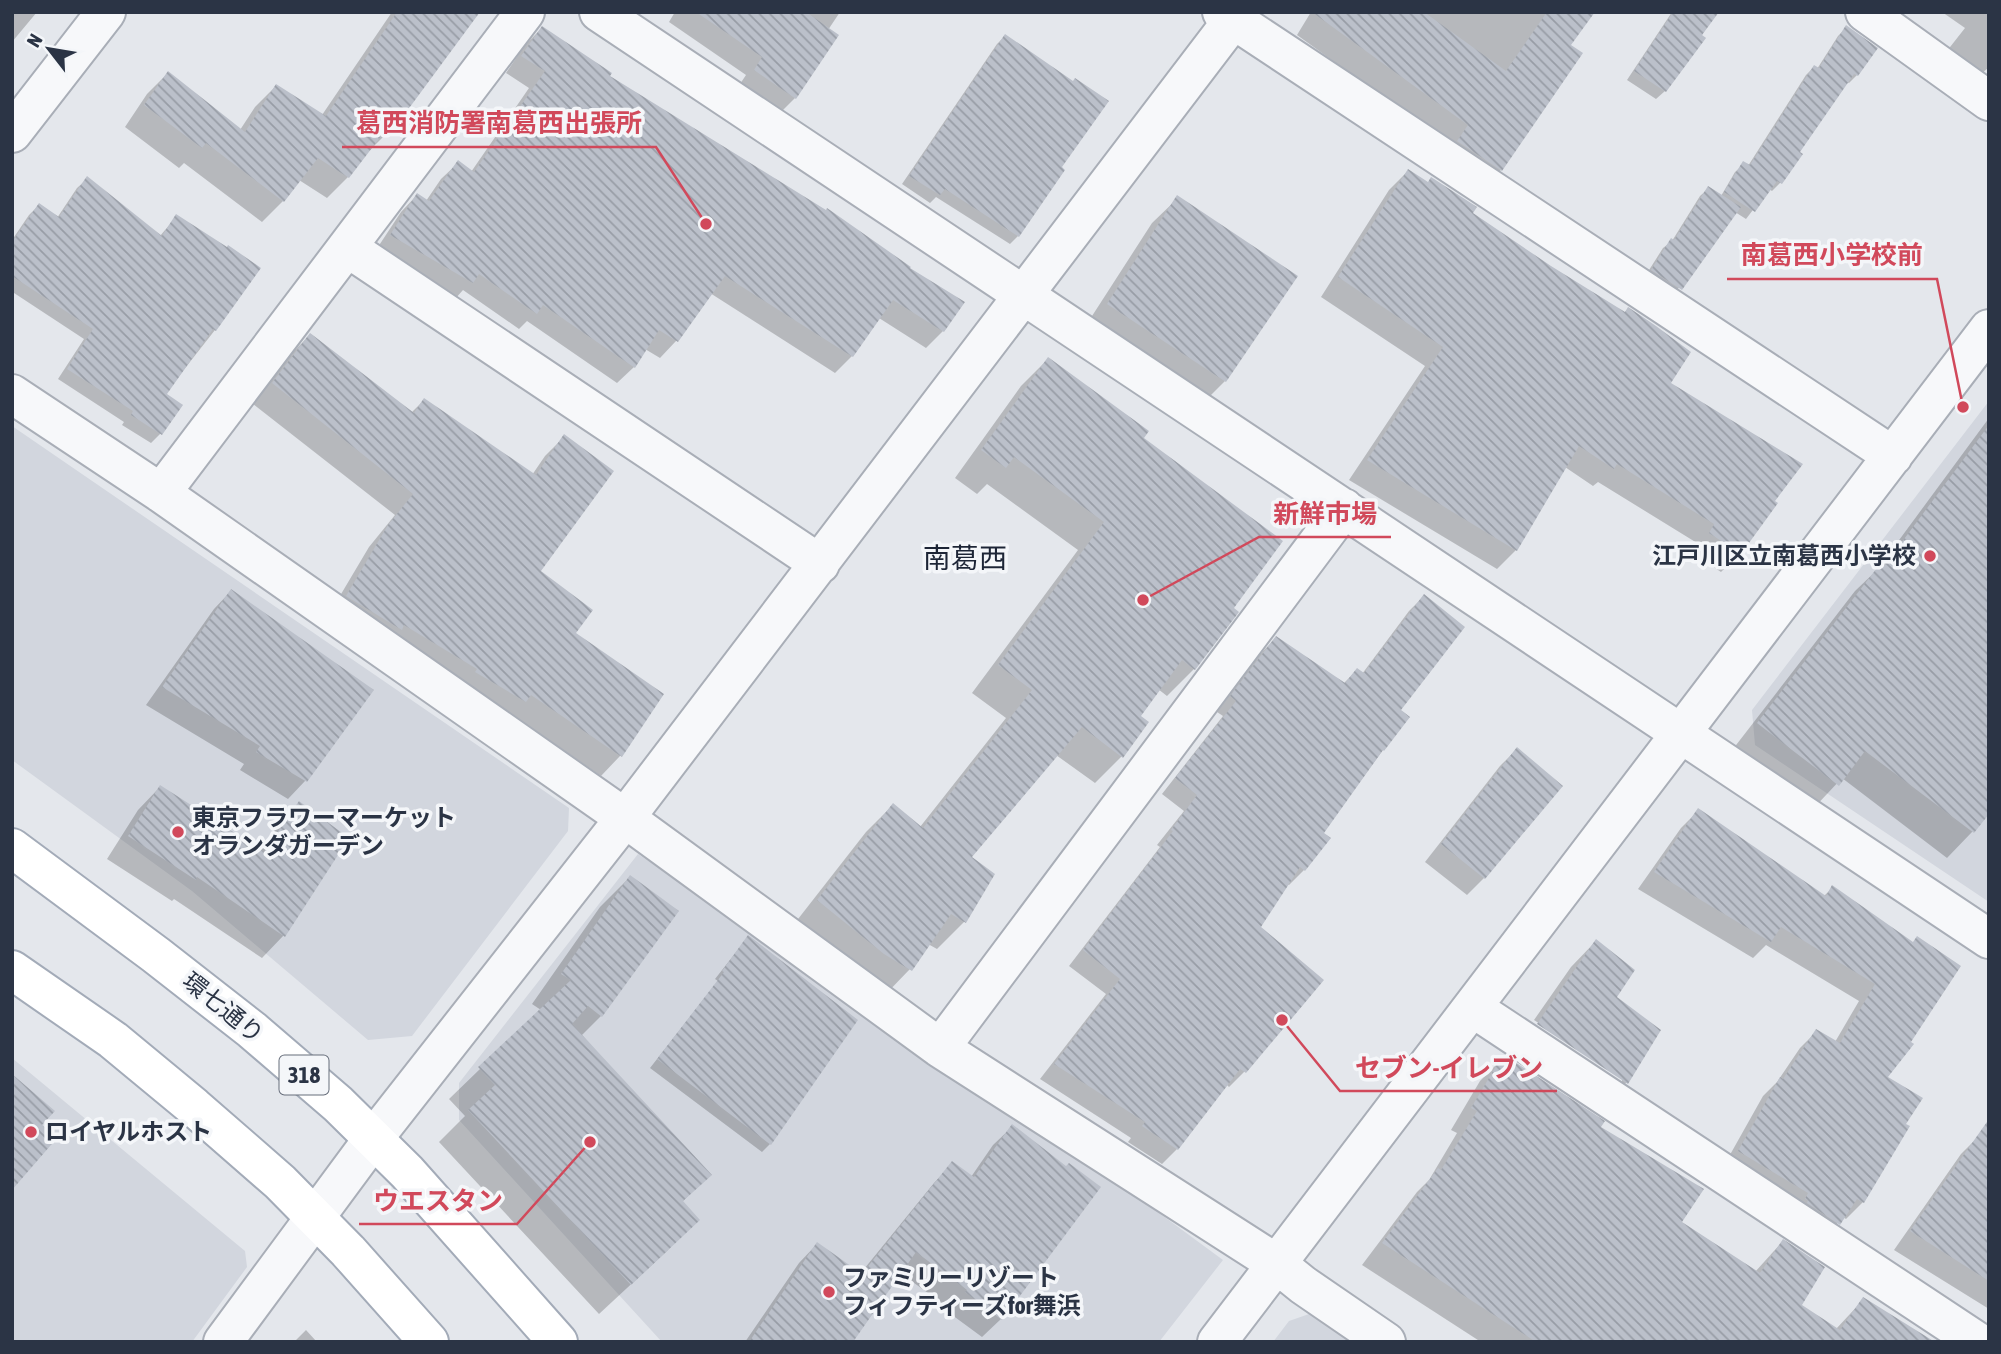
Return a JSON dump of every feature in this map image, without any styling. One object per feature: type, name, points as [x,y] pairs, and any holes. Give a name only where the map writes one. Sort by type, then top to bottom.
[{"type":"main road","name":"環七通り","points":[[12,848],[252,1030],[338,1104],[407,1172],[558,1342]]},
{"type":"main road","points":[[12,970],[113,1040],[271,1174],[429,1342]]},
{"type":"street","points":[[12,133],[106,12]]},
{"type":"street","points":[[160,493],[525,12]]},
{"type":"street","points":[[599,12],[1989,939]]},
{"type":"street","points":[[1865,12],[1989,100]]},
{"type":"street","points":[[223,1342],[373,1139],[625,818],[1024,297],[1232,15],[1893,456]]},
{"type":"street","points":[[348,248],[820,564]]},
{"type":"street","points":[[1217,1342],[1989,329]]},
{"type":"street","points":[[12,394],[160,493],[625,818],[940,1048],[1277,1264],[1386,1342]]},
{"type":"street","points":[[940,1048],[1344,509]]},
{"type":"street","points":[[1472,1008],[1978,1342]]},
{"type":"shaded area","name":"江戸川区立南葛西小学校","points":[[1989,401],[1989,902],[1755,745],[1752,710]]},
{"type":"shaded area","points":[[12,426],[569,808],[568,831],[412,1036],[368,1040],[192,891],[12,760]]},
{"type":"shaded area","points":[[638,854],[1034,1121],[1223,1260],[1159,1342],[662,1342],[459,1120],[459,1083]]},
{"type":"shaded area","points":[[12,1058],[245,1251],[247,1267],[192,1342],[12,1342]]},
{"type":"shaded area","points":[[1312,1313],[1353,1342],[1273,1342],[1289,1321]]},
{"type":"building","points":[[397,12],[480,12],[393,130],[388,127],[349,178],[318,158],[284,202],[206,143],[202,148],[144,105],[168,71],[245,132],[276,84],[326,116]]},
{"type":"building","points":[[696,12],[806,12],[839,35],[796,99],[754,70],[762,57]]},
{"type":"building","points":[[1312,12],[1424,12],[1506,71],[1547,12],[1595,12],[1571,45],[1583,53],[1502,171],[1457,141],[1468,125]]},
{"type":"building","points":[[1673,12],[1719,12],[1702,35],[1706,38],[1666,92],[1634,71]]},
{"type":"building","points":[[1846,25],[1878,48],[1858,76],[1854,74],[1800,152],[1803,154],[1782,184],[1777,181],[1755,212],[1724,192],[1743,161],[1750,165],[1814,65],[1819,68]]},
{"type":"building","points":[[542,26],[612,73],[610,76],[826,210],[827,208],[910,268],[965,302],[944,332],[893,300],[853,357],[725,276],[678,342],[659,330],[635,368],[543,305],[537,314],[479,274],[473,283],[390,235],[417,193],[429,201],[458,160],[474,172],[545,71],[521,56]]},
{"type":"building","points":[[1005,34],[1073,81],[1075,78],[1109,101],[1062,167],[1065,170],[1019,237],[945,189],[940,195],[909,176]]},
{"type":"building","points":[[1408,169],[1428,182],[1431,177],[1477,207],[1473,213],[1551,266],[1625,312],[1628,307],[1691,352],[1671,383],[1803,464],[1741,554],[1709,533],[1714,524],[1617,464],[1614,469],[1579,446],[1517,551],[1367,460],[1443,347],[1338,277]]},
{"type":"building","points":[[87,176],[162,236],[176,214],[261,268],[167,394],[183,405],[162,435],[131,415],[133,411],[67,369],[93,329],[12,276],[12,242],[39,203],[59,217]]},
{"type":"building","points":[[1708,186],[1741,207],[1682,290],[1651,270],[1671,238],[1674,240]]},
{"type":"building","points":[[1177,195],[1298,276],[1226,382],[1107,304]]},
{"type":"building","points":[[310,333],[414,413],[424,398],[536,475],[564,434],[614,471],[541,571],[593,610],[576,633],[664,694],[622,757],[531,695],[526,702],[404,625],[402,630],[346,596],[388,525],[413,494],[272,383]]},
{"type":"building","points":[[1048,357],[1149,431],[1144,438],[1283,541],[1234,608],[1239,612],[1195,670],[1182,660],[1141,716],[1149,722],[1123,758],[1082,727],[972,857],[995,874],[966,923],[951,914],[912,971],[884,954],[817,900],[893,803],[923,828],[1032,690],[998,665],[1104,522],[1014,457],[1006,468],[981,450]]},
{"type":"building","name":"江戸川区立南葛西小学校","points":[[1989,425],[1989,814],[1974,833],[1865,751],[1839,786],[1757,723],[1880,564],[1884,566]]},
{"type":"building","points":[[231,589],[374,690],[307,782],[256,752],[260,746],[162,687]]},
{"type":"building","points":[[1424,594],[1465,627],[1401,710],[1410,717],[1324,833],[1331,838],[1305,871],[1300,867],[1261,927],[1324,980],[1246,1073],[1240,1069],[1178,1150],[1142,1126],[1145,1122],[1054,1064],[1120,979],[1083,950],[1197,795],[1175,778],[1236,701],[1230,696],[1276,636],[1345,683],[1357,668],[1364,673]]},
{"type":"building","points":[[1517,747],[1563,786],[1485,879],[1441,844]]},
{"type":"building","points":[[160,785],[264,852],[299,801],[349,838],[285,937],[197,877],[196,880],[128,836]]},
{"type":"building","points":[[1698,808],[1826,896],[1832,885],[1913,942],[1917,936],[1961,966],[1911,1042],[1914,1044],[1888,1077],[1923,1098],[1906,1124],[1910,1126],[1864,1203],[1857,1199],[1840,1225],[1807,1203],[1808,1200],[1805,1199],[1808,1193],[1738,1151],[1780,1077],[1783,1079],[1816,1029],[1840,1043],[1875,984],[1781,927],[1771,942],[1654,872]]},
{"type":"building","points":[[630,875],[679,911],[602,1017],[588,1006],[572,1024],[712,1175],[683,1201],[700,1220],[631,1285],[468,1110],[495,1085],[478,1067],[571,980],[561,974]]},
{"type":"building","points":[[748,935],[858,1020],[771,1145],[657,1059],[724,972],[722,971]]},
{"type":"building","points":[[1596,939],[1635,970],[1617,997],[1661,1030],[1628,1084],[1537,1024]]},
{"type":"building","points":[[1501,1058],[1509,1063],[1512,1060],[1605,1121],[1601,1127],[1704,1189],[1682,1222],[1760,1273],[1783,1239],[1825,1267],[1802,1305],[1840,1330],[1863,1297],[1935,1342],[1536,1342],[1382,1243],[1438,1168],[1441,1170],[1477,1111],[1471,1108]]},
{"type":"building","name":"ロイヤルホスト","points":[[12,1074],[55,1111],[42,1125],[57,1138],[12,1190]]},
{"type":"building","points":[[1989,1119],[1989,1281],[1910,1231]]},
{"type":"building","points":[[1012,1124],[1066,1166],[1069,1163],[1101,1187],[1002,1320],[916,1252],[853,1342],[749,1342],[817,1242],[862,1274],[952,1161],[974,1177]]},
{"type":"place","name":"葛西消防署南葛西出張所","points":[[706,224]]},
{"type":"place","name":"南葛西小学校前","points":[[1963,407]]},
{"type":"place","name":"江戸川区立南葛西小学校","points":[[1930,556]]},
{"type":"place","name":"新鮮市場","points":[[1143,600]]},
{"type":"place","name":"東京フラワーマーケット オランダガーデン","points":[[178,832]]},
{"type":"place","name":"セブン-イレブン","points":[[1282,1020]]},
{"type":"place","name":"ロイヤルホスト","points":[[31,1132]]},
{"type":"place","name":"ウエスタン","points":[[590,1142]]},
{"type":"place","name":"ファミリーリゾート フィフティーズfor舞浜","points":[[829,1292]]},
{"type":"district","name":"南葛西","points":[[965,558]]}]
